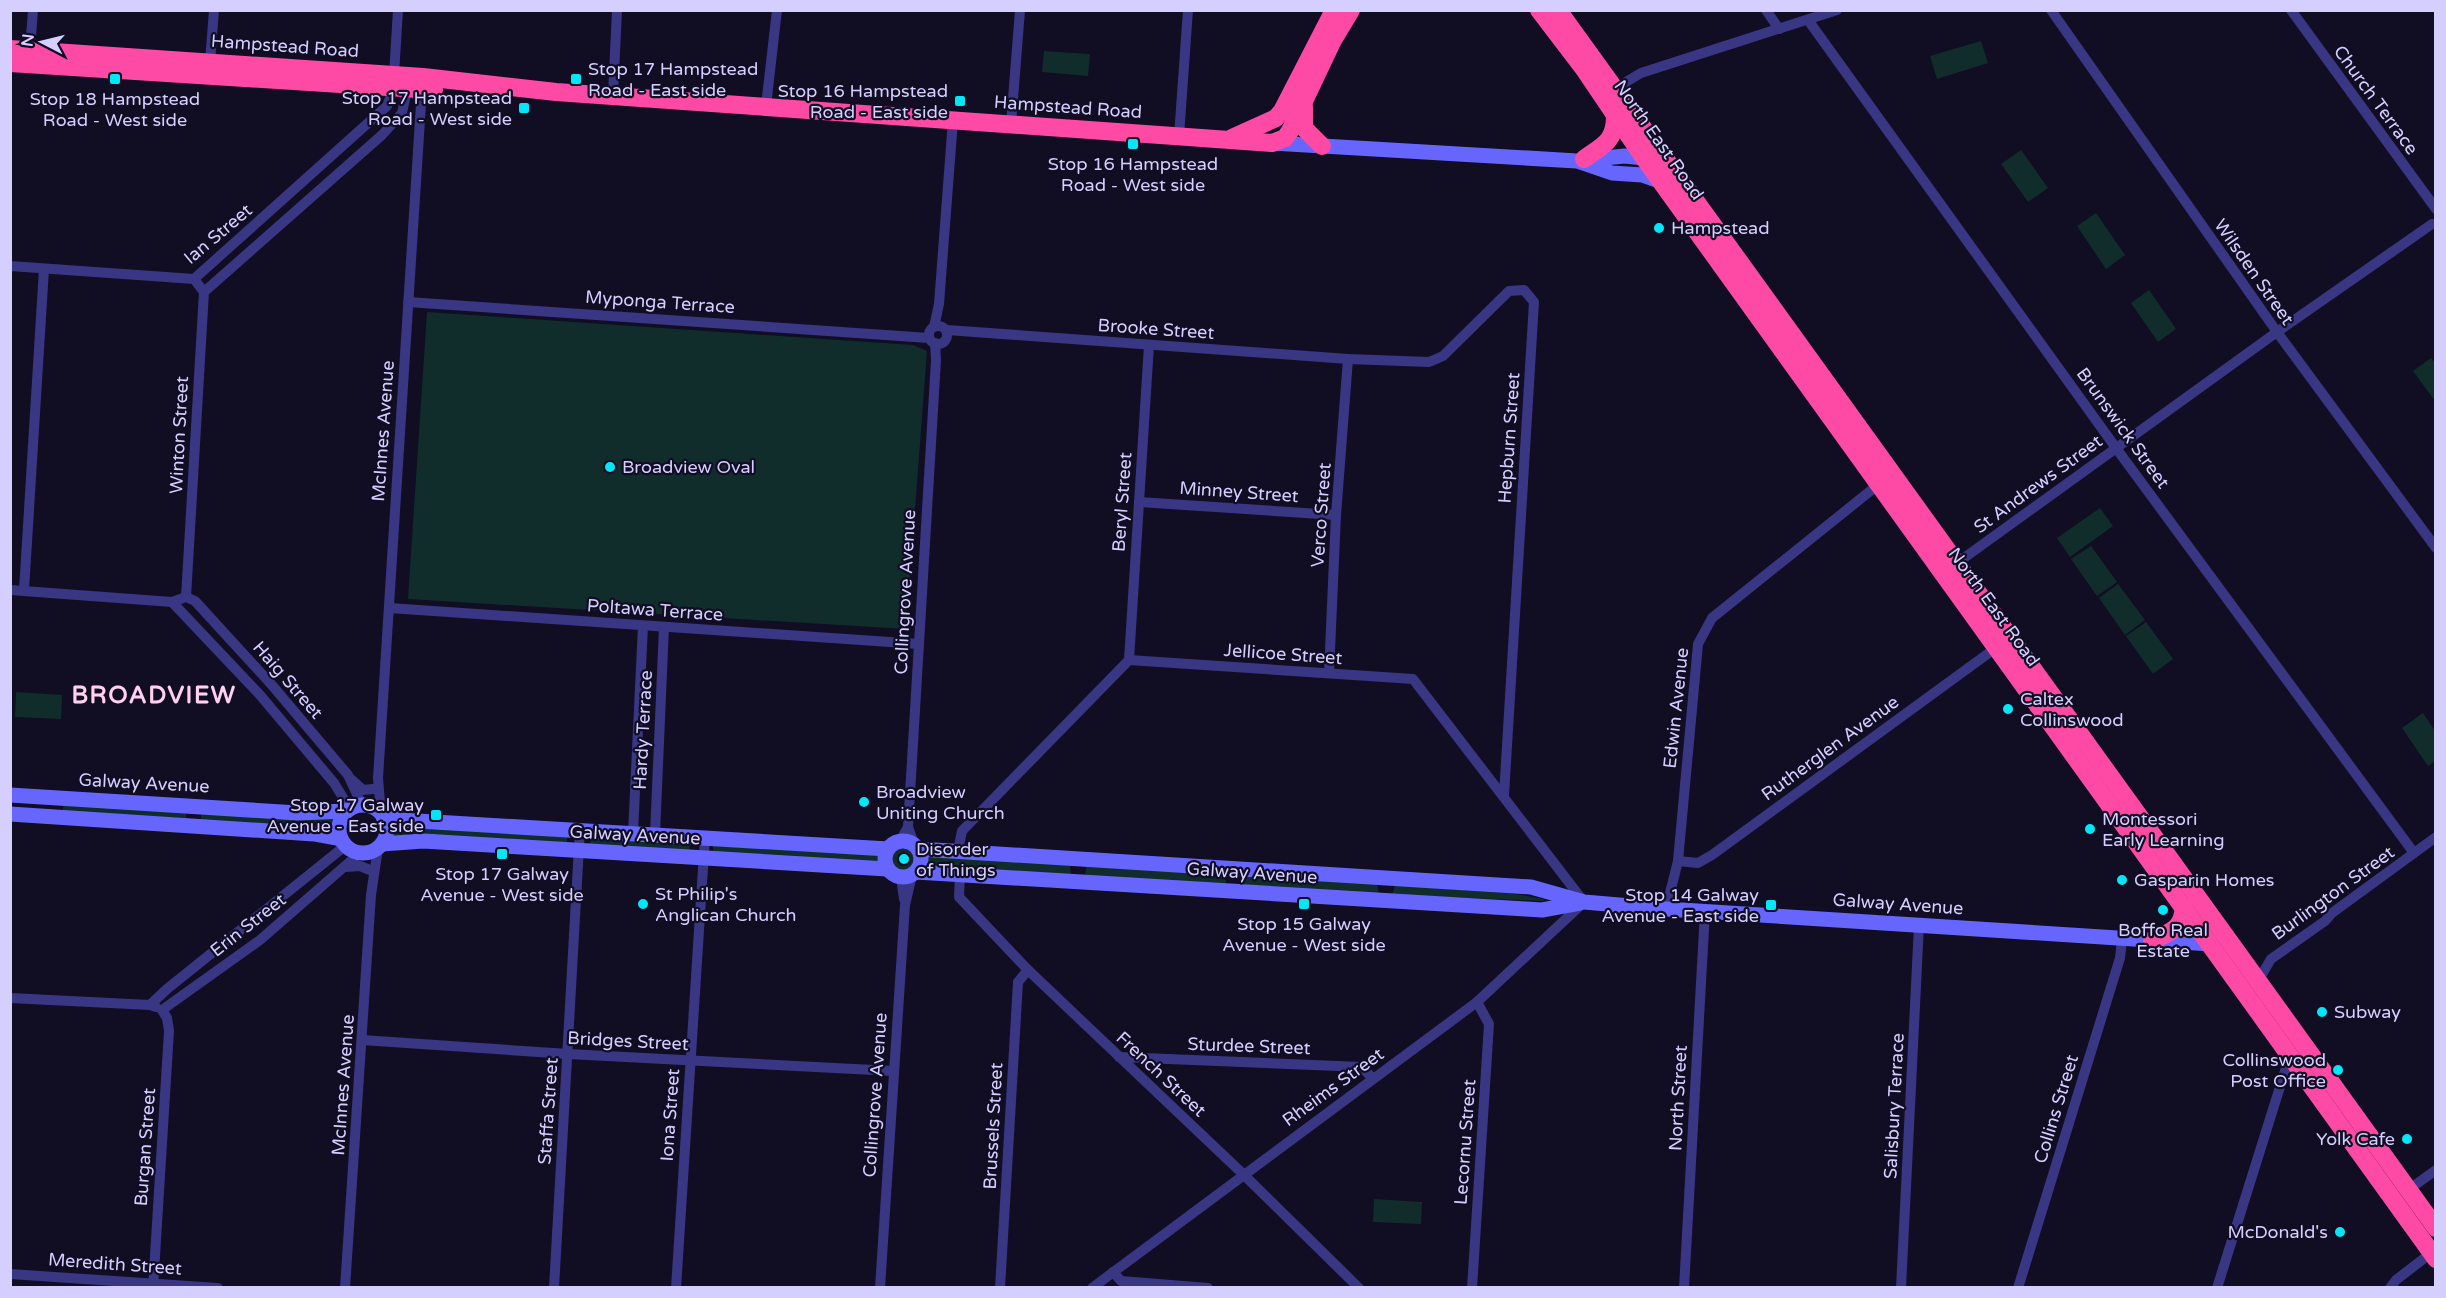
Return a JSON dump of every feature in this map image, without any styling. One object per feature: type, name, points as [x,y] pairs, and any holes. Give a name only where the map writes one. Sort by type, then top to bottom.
[{"type":"highway","points":[[1227,140],[1276,118],[1282,111],[1334,10]]},
{"type":"highway","points":[[1272,143],[1285,138],[1333,40],[1351,10]]},
{"type":"highway","name":"North East Road","points":[[1539,10],[1584,69],[1644,158]]},
{"type":"highway","name":"North East Road","points":[[1557,10],[1620,95],[1667,175],[1879,484],[1950,568],[1997,647],[2184,907],[2258,981],[2436,1228]]},
{"type":"highway","name":"Hampstead Road","points":[[10,48],[23,59],[613,95],[1272,143]]},
{"type":"highway","points":[[1305,99],[1304,128],[1322,146]]},
{"type":"highway","points":[[1581,160],[1610,140],[1614,131],[1615,116]]},
{"type":"highway","points":[[1644,158],[1667,175]]},
{"type":"highway","name":"North East Road","points":[[1667,175],[2219,942],[2290,1055],[2392,1201],[2434,1254]]},
{"type":"highway","points":[[2152,941],[2179,926],[2183,918],[2184,907]]},
{"type":"highway","points":[[2392,1201],[2408,1190]]},
{"type":"street","points":[[23,59],[33,10]]},
{"type":"street","points":[[210,70],[214,10]]},
{"type":"street","points":[[398,10],[406,84]]},
{"type":"street","points":[[613,95],[616,10]]},
{"type":"street","points":[[766,106],[777,10]]},
{"type":"street","points":[[1011,124],[1020,10]]},
{"type":"street","points":[[1179,136],[1188,10]]},
{"type":"street","points":[[1766,10],[1779,29]]},
{"type":"street","points":[[1620,95],[1624,84],[1633,77],[1837,10]]},
{"type":"street","name":"Wilsden Street","points":[[2051,10],[2277,332],[2436,548]]},
{"type":"street","name":"Church Terrace","points":[[2290,10],[2436,209]]},
{"type":"street","name":"Brunswick Street","points":[[1808,20],[2116,448],[2414,853]]},
{"type":"street","name":"Ian Street","points":[[10,266],[194,279],[387,106],[406,84]]},
{"type":"street","name":"Ian Street","points":[[204,292],[382,135],[402,113],[406,84]]},
{"type":"street","name":"McInnes Avenue","points":[[382,815],[378,778],[421,105],[406,84]]},
{"type":"street","name":"Collingrove Avenue","points":[[905,846],[908,827],[939,304],[953,120]]},
{"type":"street","name":"Hampstead Road","points":[[1272,143],[1581,160],[1624,156],[1644,158]]},
{"type":"street","name":"Hampstead Road","points":[[1581,160],[1612,172],[1667,175]]},
{"type":"street","points":[[2434,225],[2430,214],[2436,209]]},
{"type":"street","name":"St Andrews Street","points":[[1950,568],[2277,332],[2434,225]]},
{"type":"street","points":[[24,590],[44,269]]},
{"type":"street","points":[[194,279],[204,292]]},
{"type":"street","name":"Hepburn Street","points":[[1348,358],[1429,362],[1443,356],[1509,291],[1524,290],[1534,302],[1504,795]]},
{"type":"street","name":"Winton Street","points":[[186,597],[204,292]]},
{"type":"street","name":"Myponga Terrace","points":[[408,302],[910,335],[938,334]]},
{"type":"street","name":"Brooke Street","points":[[938,334],[961,333],[1348,358]]},
{"type":"street","name":"Beryl Street","points":[[1129,660],[1149,345]]},
{"type":"street","name":"Verco Street","points":[[1329,673],[1336,514],[1348,358]]},
{"type":"street","name":"Edwin Avenue","points":[[1666,909],[1678,861],[1698,644],[1712,618],[1879,484]]},
{"type":"street","name":"Minney Street","points":[[1139,502],[1336,514]]},
{"type":"street","points":[[10,590],[172,602],[186,597]]},
{"type":"street","name":"Haig Street","points":[[186,597],[195,601],[216,624],[348,775],[356,807]]},
{"type":"street","name":"Haig Street","points":[[172,602],[260,695],[356,807]]},
{"type":"street","name":"Poltawa Terrace","points":[[389,608],[919,644]]},
{"type":"street","name":"Hardy Terrace","points":[[633,833],[643,626]]},
{"type":"street","name":"Hardy Terrace","points":[[655,834],[664,627]]},
{"type":"street","name":"Rutherglen Avenue","points":[[1678,861],[1698,863],[1712,855],[1997,647]]},
{"type":"street","points":[[958,851],[962,831],[1129,660]]},
{"type":"street","name":"Jellicoe Street","points":[[1129,660],[1413,679],[1584,902]]},
{"type":"street","points":[[348,775],[363,790],[373,789]]},
{"type":"street","name":"McInnes Avenue","points":[[356,807],[373,789],[378,778]]},
{"type":"street","name":"Galway Avenue","points":[[10,795],[298,813],[356,807]]},
{"type":"street","points":[[10,814],[314,834],[343,842],[361,853],[380,846],[387,831],[382,815],[373,807],[356,807],[339,824],[343,842]]},
{"type":"street","name":"Galway Avenue","points":[[382,815],[401,820],[905,846],[1531,887],[1584,902],[1666,909],[2122,940],[2219,942]]},
{"type":"street","name":"Staffa Street","points":[[554,1287],[580,830]]},
{"type":"street","name":"Iona Street","points":[[676,1287],[705,837]]},
{"type":"street","name":"Burlington Street","points":[[2258,981],[2271,959],[2436,837]]},
{"type":"street","name":"Galway Avenue","points":[[380,846],[423,841],[887,869]]},
{"type":"street","name":"Erin Street","points":[[150,1005],[343,842]]},
{"type":"street","name":"McInnes Avenue","points":[[345,1287],[372,885],[380,846]]},
{"type":"street","points":[[905,846],[922,859],[910,875],[887,869],[885,857],[905,846]]},
{"type":"street","name":"McInnes Avenue","points":[[361,853],[369,870],[372,885]]},
{"type":"street","name":"Erin Street","points":[[162,1010],[260,940],[361,853]]},
{"type":"street","points":[[345,867],[360,866],[369,870]]},
{"type":"street","name":"Galway Avenue","points":[[910,875],[960,874],[1542,910],[1584,902]]},
{"type":"street","name":"French Street","points":[[960,874],[959,897],[1028,970],[1359,1287]]},
{"type":"street","name":"Collingrove Avenue","points":[[879,1287],[904,905],[910,875]]},
{"type":"street","name":"Rheims Street","points":[[1092,1287],[1477,1002],[1584,902]]},
{"type":"street","name":"North Street","points":[[1684,1287],[1705,911]]},
{"type":"street","name":"Salisbury Terrace","points":[[1900,1287],[1919,925]]},
{"type":"street","name":"Collins Street","points":[[2018,1287],[2120,958],[2122,940]]},
{"type":"street","name":"Brussels Street","points":[[1000,1287],[1018,982],[1028,970]]},
{"type":"street","points":[[10,998],[150,1005],[162,1010]]},
{"type":"street","name":"Lecornu Street","points":[[1472,1287],[1489,1024],[1477,1002]]},
{"type":"street","name":"Burgan Street","points":[[153,1286],[169,1031],[167,1018],[162,1010]]},
{"type":"street","name":"Bridges Street","points":[[362,1040],[568,1054],[893,1071]]},
{"type":"street","points":[[2217,1287],[2290,1055]]},
{"type":"street","name":"Sturdee Street","points":[[1119,1057],[1362,1067],[1373,1079]]},
{"type":"street","points":[[2408,1190],[2436,1170]]},
{"type":"street","points":[[2390,1287],[2396,1280],[2434,1254]]},
{"type":"street","points":[[1113,1272],[1121,1281],[1208,1287]]},
{"type":"street","name":"Meredith Street","points":[[10,1274],[153,1286],[218,1287]]},
{"type":"green space","points":[[1981,41],[1988,63],[1937,79],[1930,56]]},
{"type":"green space","points":[[1044,51],[1090,54],[1088,76],[1042,72]]},
{"type":"green space","points":[[2021,150],[2048,188],[2028,202],[2001,164]]},
{"type":"green space","points":[[2096,213],[2125,255],[2106,269],[2077,226]]},
{"type":"green space","points":[[2149,290],[2176,329],[2158,342],[2131,303]]},
{"type":"green space","points":[[427,312],[913,345],[927,351],[906,629],[408,599]]},
{"type":"green space","points":[[2431,358],[2435,363],[2435,401],[2413,371]]},
{"type":"green space","points":[[2100,508],[2113,526],[2070,557],[2057,538]]},
{"type":"green space","points":[[2091,546],[2117,582],[2097,596],[2071,559]]},
{"type":"green space","points":[[2118,584],[2145,620],[2125,635],[2099,598]]},
{"type":"green space","points":[[2146,622],[2173,659],[2153,674],[2126,636]]},
{"type":"green space","points":[[16,692],[62,695],[61,719],[15,717]]},
{"type":"green space","points":[[2423,713],[2435,731],[2435,761],[2428,766],[2402,728]]},
{"type":"green space","points":[[64,804],[186,813],[186,818],[62,812]]},
{"type":"green space","points":[[201,813],[336,815],[333,835],[201,821]]},
{"type":"green space","points":[[391,825],[567,837],[567,843],[389,840]]},
{"type":"green space","points":[[590,839],[690,844],[689,851],[590,846]]},
{"type":"green space","points":[[903,845],[913,849],[917,859],[913,869],[903,873],[893,869],[889,859],[893,849]]},
{"type":"green space","points":[[713,846],[881,853],[880,865],[713,853]]},
{"type":"green space","points":[[928,856],[1070,865],[1071,875],[928,866]]},
{"type":"green space","points":[[1086,867],[1223,874],[1226,878],[1226,885],[1085,876]]},
{"type":"green space","points":[[1243,876],[1377,884],[1379,894],[1240,885]]},
{"type":"green space","points":[[1395,885],[1516,894],[1545,901],[1392,895]]},
{"type":"green space","points":[[1374,1199],[1422,1202],[1421,1224],[1373,1222]]},
{"type":"place","name":"Stop 18 Hampstead Road - West side","points":[[115,79]]},
{"type":"place","name":"Stop 17 Hampstead Road - East side","points":[[576,79]]},
{"type":"place","name":"Stop 16 Hampstead Road - East side","points":[[960,101]]},
{"type":"place","name":"Stop 17 Hampstead Road - West side","points":[[524,108]]},
{"type":"place","name":"Stop 16 Hampstead Road - West side","points":[[1133,144]]},
{"type":"place","name":"Hampstead","points":[[1659,228]]},
{"type":"place","name":"Broadview Oval","points":[[610,467]]},
{"type":"place","name":"Caltex Collinswood","points":[[2008,709]]},
{"type":"place","name":"Broadview Uniting Church","points":[[864,802]]},
{"type":"place","name":"Stop 17 Galway Avenue - East side","points":[[436,815]]},
{"type":"place","name":"Montessori Early Learning","points":[[2090,829]]},
{"type":"place","name":"Stop 17 Galway Avenue - West side","points":[[502,854]]},
{"type":"place","name":"Disorder of Things","points":[[904,859]]},
{"type":"place","name":"Gasparin Homes","points":[[2122,880]]},
{"type":"place","name":"St Philip's Anglican Church","points":[[643,904]]},
{"type":"place","name":"Stop 15 Galway Avenue - West side","points":[[1304,904]]},
{"type":"place","name":"Stop 14 Galway Avenue - East side","points":[[1771,905]]},
{"type":"place","name":"Boffo Real Estate","points":[[2163,910]]},
{"type":"place","name":"Subway","points":[[2322,1012]]},
{"type":"place","name":"Collinswood Post Office","points":[[2338,1070]]},
{"type":"place","name":"Yolk Cafe","points":[[2407,1139]]},
{"type":"place","name":"McDonald's","points":[[2340,1232]]},
{"type":"district","name":"BROADVIEW","points":[[154,695]]}]
